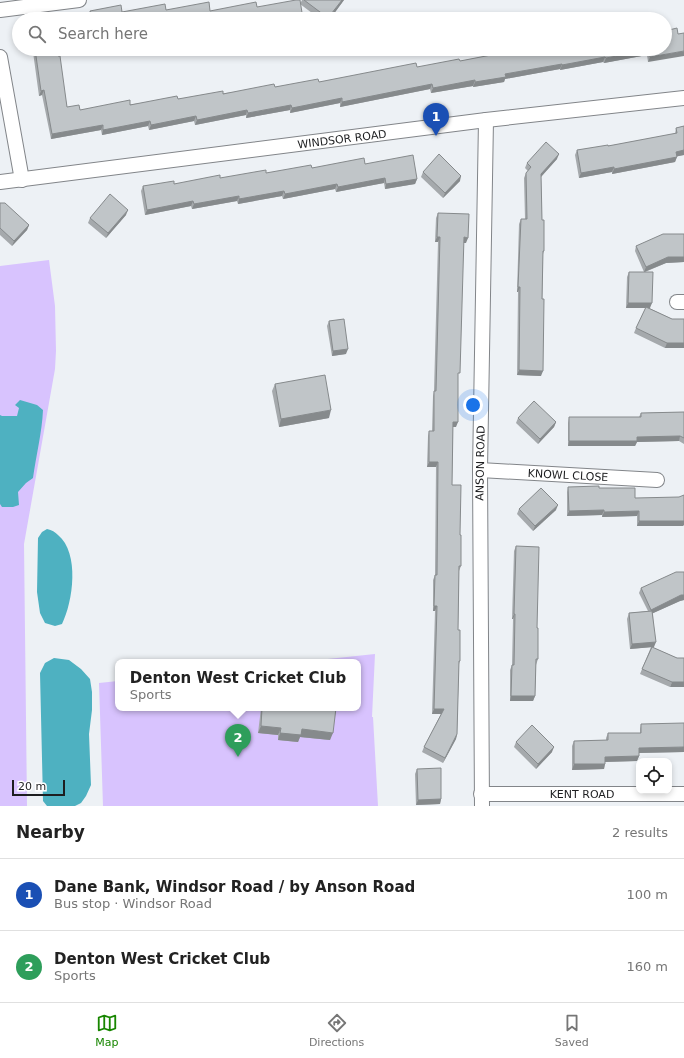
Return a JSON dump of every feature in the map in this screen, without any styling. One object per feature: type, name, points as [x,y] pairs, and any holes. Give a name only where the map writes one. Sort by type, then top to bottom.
[{"type":"street","points":[[0,10],[78,0]]},
{"type":"street","points":[[0,57],[22,180]]},
{"type":"street","name":"WINDSOR ROAD","points":[[0,182],[486,120],[684,98]]},
{"type":"street","name":"ANSON ROAD","points":[[481,800],[480,470],[486,120]]},
{"type":"street","name":"KNOWL CLOSE","points":[[480,470],[657,480]]},
{"type":"street","name":"KENT ROAD","points":[[481,800],[684,794]]},
{"type":"shaded area","points":[[49,260],[55,306],[55,369],[24,544],[27,806],[0,806],[0,266]]},
{"type":"shaded area","points":[[375,654],[372,717],[378,806],[103,806],[99,683],[115,681],[115,711],[361,711],[361,659],[328,659]]},
{"type":"water","points":[[20,400],[37,405],[43,410],[33,478],[18,492],[19,505],[13,507],[2,507],[0,504],[0,415],[17,416],[19,408],[15,405]]},
{"type":"water","points":[[47,529],[56,533],[65,543],[72,565],[71,591],[66,615],[62,624],[55,626],[45,623],[40,613],[37,592],[38,538],[42,532]]},
{"type":"water","points":[[54,658],[69,660],[81,669],[90,679],[92,692],[92,710],[89,734],[91,785],[81,803],[75,806],[47,806],[43,801],[40,673],[45,663]]},
{"type":"building","points":[[300,0],[302,12],[122,12],[165,4],[166,10],[209,2],[210,11],[256,2],[257,7]]},
{"type":"building","points":[[304,0],[342,0],[333,12],[320,12]]},
{"type":"building","points":[[121,5],[122,12],[90,11]]},
{"type":"building","points":[[677,28],[678,34],[684,33],[684,51],[672,53],[672,29]]},
{"type":"building","points":[[36,56],[60,56],[67,107],[79,105],[80,110],[130,100],[130,105],[177,96],[178,99],[223,91],[223,94],[274,84],[275,87],[318,79],[319,82],[416,63],[417,67],[459,59],[460,61],[486,56],[617,56],[505,74],[506,77],[475,82],[475,80],[433,88],[432,84],[342,102],[342,98],[292,108],[291,105],[248,113],[247,110],[197,120],[196,116],[151,125],[150,121],[103,130],[103,125],[52,134],[44,90],[41,91]]},
{"type":"building","points":[[684,126],[684,150],[676,152],[677,157],[614,169],[614,167],[581,173],[577,150],[608,146],[677,133],[676,128]]},
{"type":"building","points":[[546,142],[559,154],[541,174],[542,220],[544,220],[542,299],[544,299],[543,371],[519,370],[520,287],[518,287],[521,219],[527,219],[526,173],[531,167],[527,163]]},
{"type":"building","points":[[439,154],[461,176],[445,193],[423,172]]},
{"type":"building","points":[[413,155],[417,179],[386,184],[385,178],[338,187],[337,184],[285,194],[284,191],[239,199],[239,196],[194,204],[193,201],[147,210],[143,186],[174,181],[174,184],[220,175],[220,178],[266,170],[266,173],[311,165],[312,168],[364,158],[365,164]]},
{"type":"building","points":[[110,194],[128,210],[108,233],[90,218]]},
{"type":"building","points":[[0,203],[5,203],[29,225],[14,241],[0,228]]},
{"type":"building","points":[[438,213],[469,214],[468,238],[464,237],[460,373],[458,373],[458,422],[453,422],[452,485],[461,485],[461,566],[459,566],[458,630],[460,630],[460,661],[457,734],[445,758],[424,747],[444,709],[434,709],[437,606],[434,606],[435,575],[437,575],[438,462],[429,462],[429,431],[434,431],[434,391],[436,391],[440,237],[437,237]]},
{"type":"building","points":[[663,234],[684,234],[684,257],[668,257],[646,267],[636,246]]},
{"type":"building","points":[[629,272],[653,272],[652,303],[628,303]]},
{"type":"building","points":[[646,307],[672,319],[684,319],[684,343],[667,343],[636,328]]},
{"type":"building","points":[[344,319],[348,349],[333,351],[329,321]]},
{"type":"building","points":[[325,375],[331,410],[281,419],[275,384]]},
{"type":"building","points":[[534,401],[556,422],[540,439],[518,418]]},
{"type":"building","points":[[684,412],[684,438],[680,436],[637,437],[637,441],[569,441],[569,417],[641,417],[641,413]]},
{"type":"building","points":[[599,486],[599,488],[635,488],[635,498],[679,497],[684,495],[684,521],[639,521],[639,511],[569,511],[568,487]]},
{"type":"building","points":[[541,488],[558,505],[535,526],[519,509]]},
{"type":"building","points":[[516,546],[539,547],[537,628],[538,659],[536,659],[535,696],[511,696],[512,665],[514,665]]},
{"type":"building","points":[[676,572],[684,572],[684,595],[681,595],[651,610],[641,588]]},
{"type":"building","points":[[652,611],[656,642],[632,644],[629,613]]},
{"type":"building","points":[[652,647],[677,658],[684,658],[684,682],[672,682],[642,669]]},
{"type":"building","points":[[262,711],[336,711],[333,733],[302,729],[301,735],[280,733],[281,728],[261,726]]},
{"type":"building","points":[[684,723],[684,747],[639,748],[639,756],[605,757],[605,764],[574,764],[574,741],[608,740],[608,733],[641,733],[641,724]]},
{"type":"building","points":[[532,725],[554,747],[538,764],[516,742]]},
{"type":"building","points":[[441,768],[441,799],[418,800],[417,769]]},
{"type":"place","name":"Dane Bank, Windsor Road / by Anson Road","points":[[436,136]]},
{"type":"place","name":"Denton West Cricket Club","points":[[238,757]]}]
